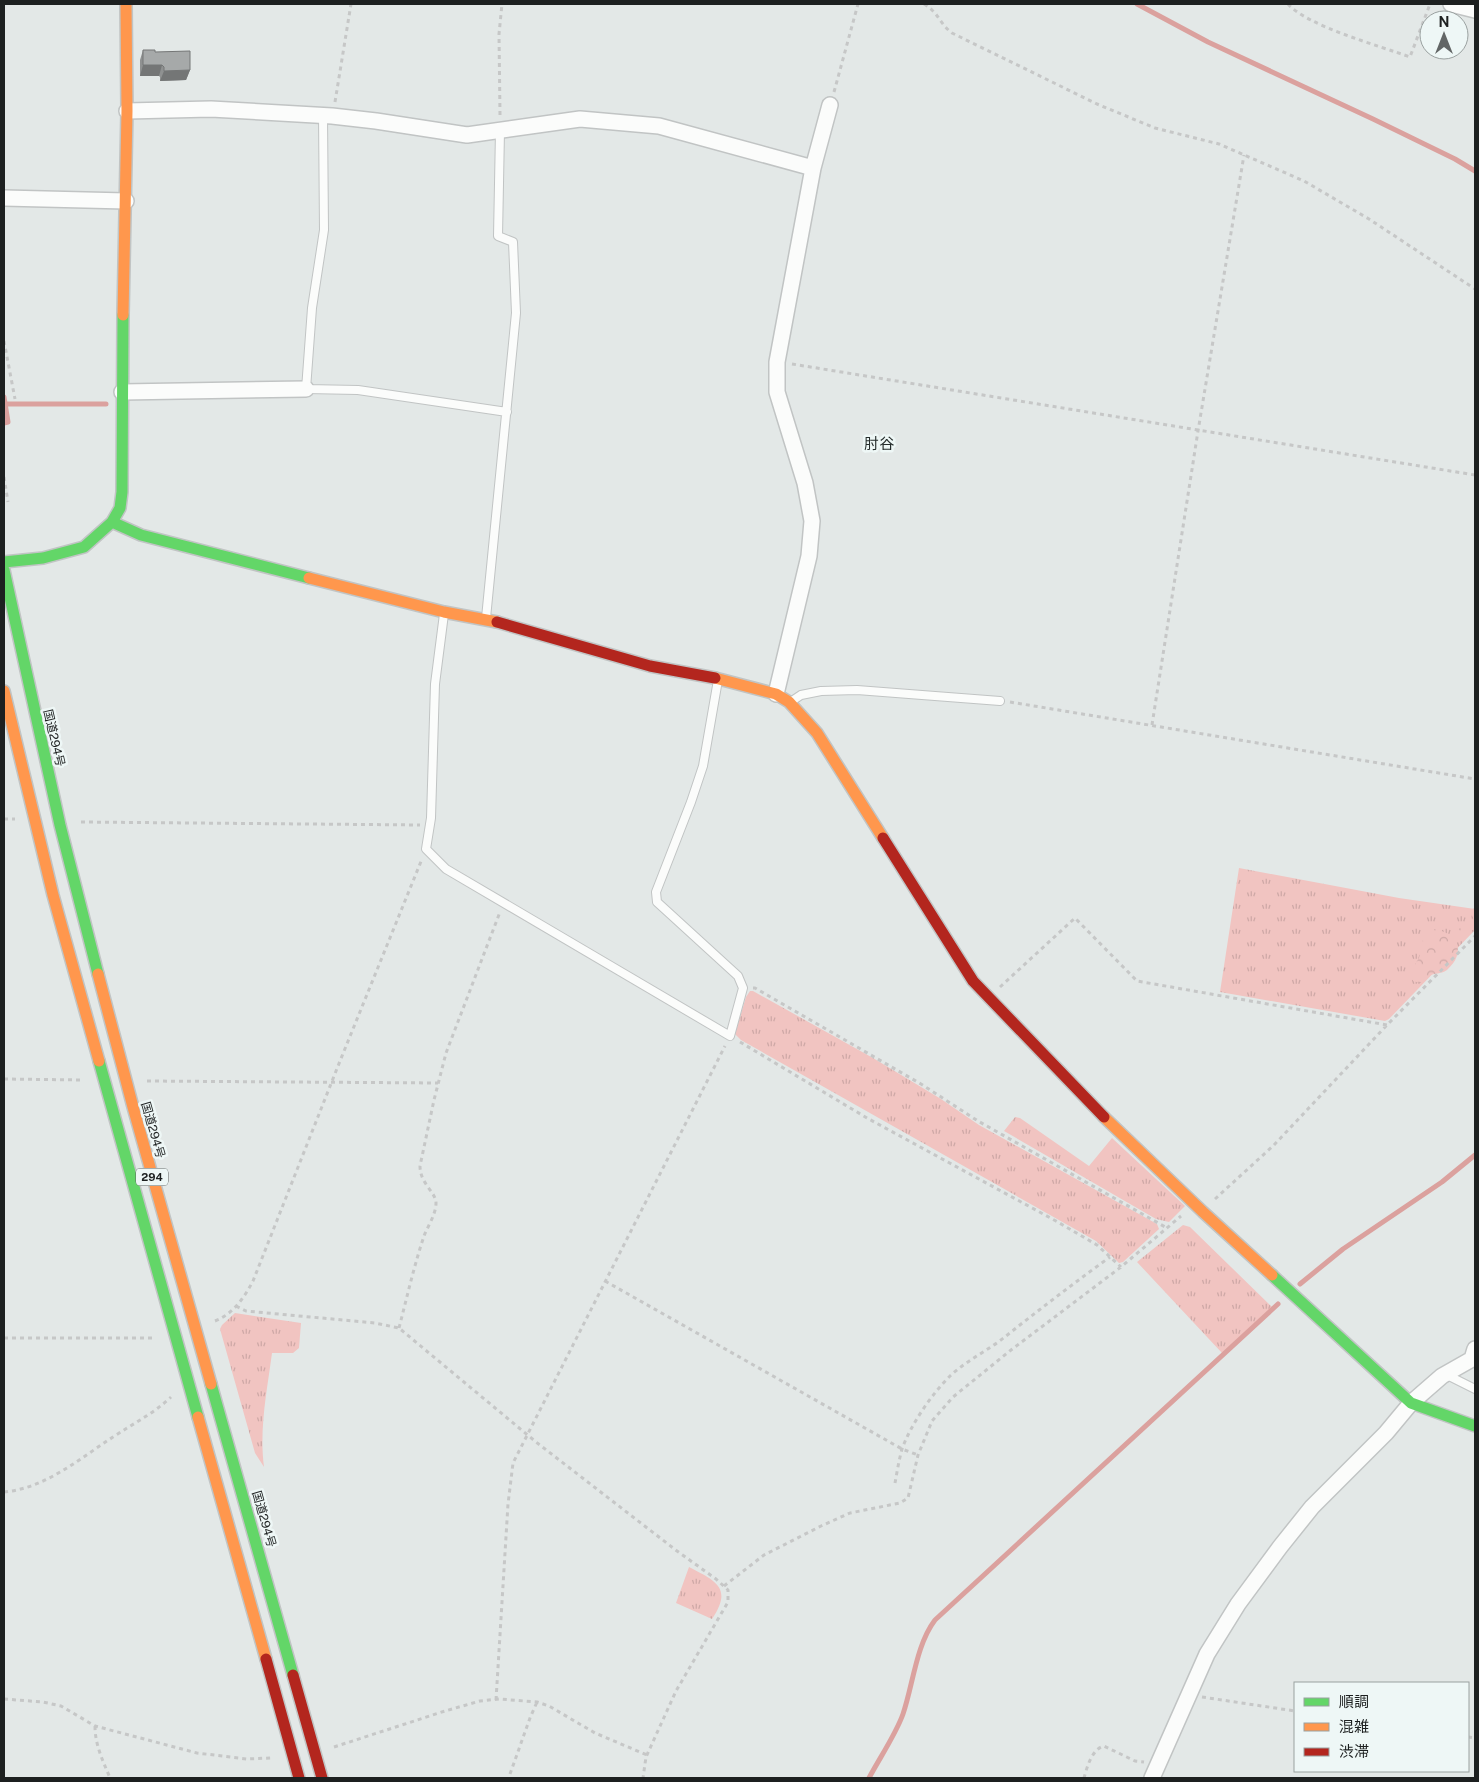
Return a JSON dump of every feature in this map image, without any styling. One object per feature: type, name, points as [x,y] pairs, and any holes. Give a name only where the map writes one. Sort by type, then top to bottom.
[{"type":"main road","points":[[4,562],[43,558],[84,547],[112,522],[120,508],[122,492],[126,201],[126,4]]},
{"type":"main road","points":[[112,522],[141,535],[444,612],[486,619],[650,666],[718,679],[776,694],[789,702],[817,733],[973,981],[988,998],[1086,1099],[1199,1208],[1411,1403],[1475,1426]]},
{"type":"main road","name":"国道294号","points":[[4,570],[60,825],[133,1107],[322,1778]]},
{"type":"main road","name":"294","points":[[4,691],[53,895],[174,1335],[299,1778]]},
{"type":"street","points":[[1451,4],[1475,10]]},
{"type":"street","points":[[776,694],[809,556],[812,522],[805,483],[777,392],[776,362],[813,168],[830,105]]},
{"type":"street","points":[[127,111],[211,109],[328,115],[376,120],[467,135],[580,120],[659,126],[813,168]]},
{"type":"street","points":[[4,198],[126,201]]},
{"type":"street","points":[[122,392],[306,389]]},
{"type":"street","points":[[1152,1778],[1212,1646],[1238,1604],[1280,1546],[1312,1507],[1386,1433],[1411,1403],[1445,1374],[1472,1359],[1475,1349]]},
{"type":"lane","points":[[328,115],[324,230],[312,308],[306,389],[358,390],[507,412]]},
{"type":"lane","points":[[486,619],[516,313],[513,242],[498,236],[500,131]]},
{"type":"lane","points":[[444,612],[435,684],[430,825],[426,849],[446,868],[730,1036],[743,988],[738,976],[657,902],[656,892],[703,766],[718,679]]},
{"type":"lane","points":[[789,702],[801,695],[821,691],[857,690],[1000,701]]},
{"type":"lane","points":[[1445,1374],[1475,1389]]},
{"type":"path","points":[[328,115],[351,4]]},
{"type":"path","points":[[500,131],[499,34],[502,4]]},
{"type":"path","points":[[830,105],[858,4]]},
{"type":"path","points":[[924,4],[938,15],[944,27],[952,33],[1097,104],[1155,128],[1219,144],[1304,180],[1369,219],[1475,288]]},
{"type":"path","points":[[1288,4],[1308,20],[1410,57],[1430,4]]},
{"type":"path","points":[[1152,725],[1244,155]]},
{"type":"path","points":[[4,341],[14,399]]},
{"type":"path","points":[[776,362],[1475,475]]},
{"type":"path","points":[[4,477],[8,502]]},
{"type":"path","points":[[1000,701],[1475,778]]},
{"type":"path","points":[[60,825],[86,822],[430,825]]},
{"type":"path","points":[[196,1329],[221,1319],[244,1297],[254,1281],[426,849]]},
{"type":"path","points":[[399,1328],[415,1268],[436,1206],[436,1199],[420,1174],[420,1166],[438,1084],[446,1053],[503,902]]},
{"type":"path","points":[[988,998],[1075,918],[1137,981],[1388,1025]]},
{"type":"path","points":[[724,1586],[764,1556],[814,1529],[850,1513],[900,1503],[908,1498],[918,1456],[932,1420],[953,1397],[1011,1350],[1121,1267],[1167,1228],[1217,1197],[1281,1138],[1475,936]]},
{"type":"path","points":[[743,988],[755,988],[764,992],[921,1084],[978,1121],[1167,1228]]},
{"type":"path","points":[[496,1700],[510,1473],[513,1463],[730,1036],[867,1118],[1097,1245],[1121,1267]]},
{"type":"path","points":[[4,1079],[86,1080]]},
{"type":"path","points":[[146,1081],[438,1084]]},
{"type":"path","points":[[895,1483],[902,1450],[925,1406],[950,1376],[1004,1338],[1060,1292],[1110,1257]]},
{"type":"path","points":[[605,1281],[902,1450],[918,1456]]},
{"type":"path","points":[[236,1306],[246,1310],[375,1323],[399,1328],[527,1434],[728,1590],[728,1602],[707,1635],[676,1692],[648,1755],[643,1778]]},
{"type":"path","points":[[4,1338],[155,1338],[174,1335]]},
{"type":"path","points":[[4,1492],[27,1488],[44,1481],[148,1416],[172,1396]]},
{"type":"path","points":[[1190,1692],[1205,1698],[1294,1711]]},
{"type":"path","points":[[4,1699],[43,1702],[61,1706],[95,1726],[197,1753],[247,1759],[271,1758]]},
{"type":"path","points":[[334,1747],[445,1711],[480,1701],[496,1700],[537,1702],[549,1706],[595,1733],[648,1755]]},
{"type":"path","points":[[510,1774],[537,1702]]},
{"type":"path","points":[[95,1726],[95,1736],[110,1778]]},
{"type":"green space","points":[[1239,868],[1399,898],[1475,909],[1475,930],[1385,1021],[1220,992]]},
{"type":"green space","points":[[1475,908],[1475,928],[1467,934],[1460,935],[1459,929],[1471,918]]},
{"type":"green space","points":[[1434,929],[1442,931],[1454,939],[1458,950],[1457,957],[1447,970],[1431,975],[1420,983],[1413,981],[1414,966],[1419,958],[1423,940],[1428,932]]},
{"type":"green space","points":[[750,991],[873,1058],[941,1099],[979,1125],[1157,1224],[1159,1229],[1123,1262],[1119,1263],[1096,1241],[741,1040],[735,1034],[746,997]]},
{"type":"green space","points":[[1015,1117],[1020,1118],[1089,1166],[1112,1138],[1185,1206],[1169,1222],[1156,1219],[1004,1131]]},
{"type":"green space","points":[[1183,1225],[1190,1227],[1272,1307],[1222,1353],[1137,1262]]},
{"type":"green space","points":[[235,1313],[301,1323],[299,1348],[293,1353],[272,1353],[262,1438],[264,1467],[255,1453],[220,1329]]},
{"type":"green space","points":[[689,1567],[714,1581],[721,1593],[721,1600],[712,1619],[676,1603]]},
{"type":"building","points":[[143,50],[155,50],[155,52],[190,51],[190,70],[164,71],[162,65],[143,65]]},
{"type":"waterway","points":[[1137,4],[1208,42],[1373,119],[1455,159],[1475,171]]},
{"type":"waterway","points":[[4,397],[8,422],[4,423]]},
{"type":"waterway","points":[[5,404],[106,404]]},
{"type":"waterway","points":[[1300,1284],[1343,1249],[1442,1182],[1475,1155]]},
{"type":"waterway","points":[[869,1778],[900,1722],[923,1641],[935,1620],[1278,1304]]},
{"type":"traffic: fast","points":[[4,562],[43,558],[84,547],[112,522],[120,508],[122,492],[123,315]]},
{"type":"traffic: fast","points":[[112,522],[141,535],[309,578]]},
{"type":"traffic: fast","points":[[4,570],[60,825],[98,974]]},
{"type":"traffic: fast","points":[[99,1061],[198,1417]]},
{"type":"traffic: fast","points":[[1272,1275],[1411,1403],[1475,1426]]},
{"type":"traffic: fast","points":[[211,1384],[293,1675]]},
{"type":"traffic: slow","points":[[123,315],[127,111],[126,4]]},
{"type":"traffic: slow","points":[[309,578],[444,612],[497,622]]},
{"type":"traffic: slow","points":[[715,678],[776,694],[789,702],[817,733],[883,838]]},
{"type":"traffic: slow","points":[[4,691],[53,895],[99,1061]]},
{"type":"traffic: slow","points":[[98,974],[133,1107],[211,1384]]},
{"type":"traffic: slow","points":[[1104,1117],[1272,1275]]},
{"type":"traffic: slow","points":[[198,1417],[266,1659]]},
{"type":"traffic: jam","points":[[497,622],[650,666],[715,678]]},
{"type":"traffic: jam","points":[[883,838],[973,981],[1104,1117]]},
{"type":"traffic: jam","points":[[266,1659],[299,1778]]},
{"type":"traffic: jam","points":[[293,1675],[322,1778]]},
{"type":"district","name":"肘谷","points":[[879,444]]}]
